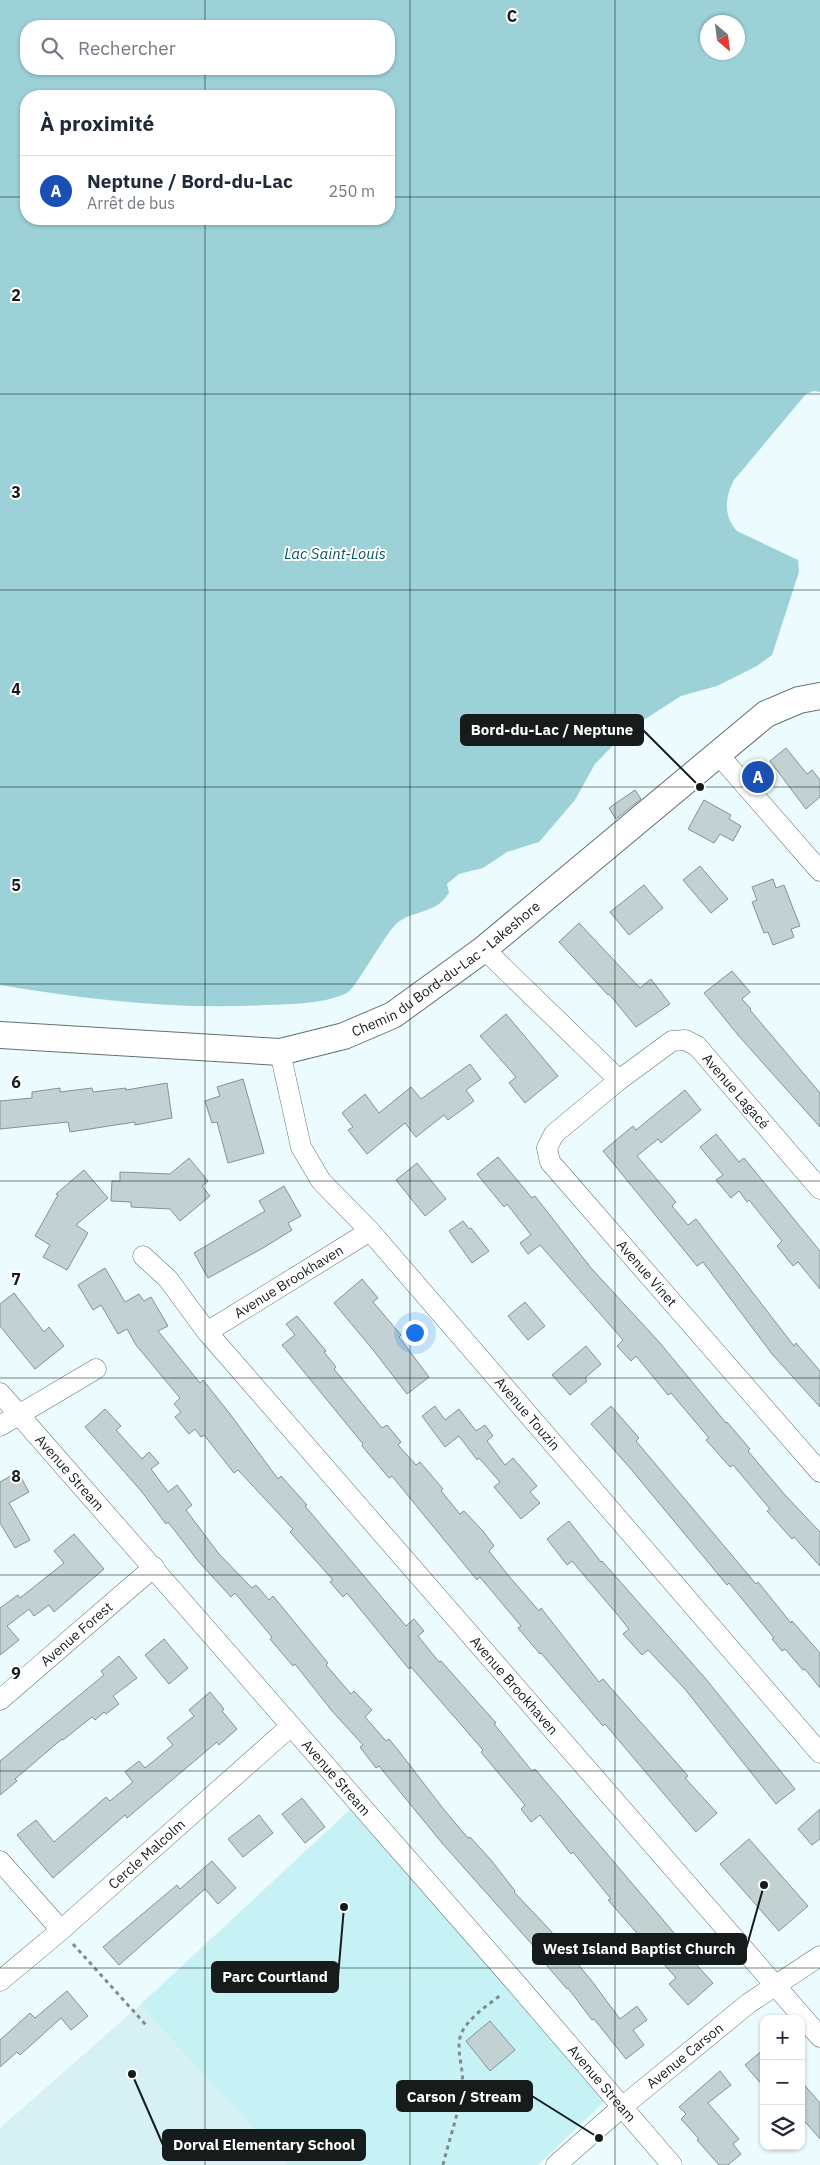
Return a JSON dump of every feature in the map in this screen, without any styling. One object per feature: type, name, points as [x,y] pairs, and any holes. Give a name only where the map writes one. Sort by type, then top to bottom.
[{"type":"street","name":"Chemin du Bord-du-Lac - Lakeshore","points":[[0,1035],[280,1052],[344,1036],[393,1015],[484,949],[766,714],[799,700],[820,696]]},
{"type":"street","points":[[718,754],[820,871]]},
{"type":"street","points":[[484,949],[619,1080]]},
{"type":"street","name":"Avenue Lagacé","points":[[619,1080],[672,1041],[685,1040],[697,1046],[820,1188]]},
{"type":"street","name":"Avenue Touzin","points":[[280,1052],[301,1147],[321,1181],[370,1231],[820,1753]]},
{"type":"street","name":"Avenue Vinet","points":[[619,1080],[554,1134],[546,1148],[550,1162],[820,1472]]},
{"type":"street","name":"Avenue Brookhaven","points":[[207,1332],[370,1231]]},
{"type":"street","name":"Avenue Brookhaven","points":[[143,1256],[168,1279],[207,1332],[820,2037]]},
{"type":"street","points":[[0,1426],[96,1369]]},
{"type":"street","name":"Avenue Stream","points":[[0,1393],[154,1567],[672,2165]]},
{"type":"street","name":"Avenue Forest","points":[[0,1700],[154,1567]]},
{"type":"street","name":"Cercle Malcolm","points":[[0,1981],[61,1930],[291,1726]]},
{"type":"street","points":[[0,1861],[61,1930]]},
{"type":"street","name":"Avenue Carson","points":[[556,2165],[622,2107],[749,2003],[820,1956]]},
{"type":"path","points":[[61,1930],[146,2025]]},
{"type":"path","points":[[443,2165],[463,2085],[458,2044],[462,2032],[472,2019],[515,1982]]},
{"type":"shaded area","points":[[357,1803],[604,2102],[538,2165],[287,2165],[140,2005]]},
{"type":"shaded area","points":[[140,2005],[287,2165],[0,2165],[0,2128]]},
{"type":"water","name":"Lac Saint-Louis","points":[[0,0],[820,0],[820,392],[814,391],[806,394],[734,480],[727,500],[729,519],[737,531],[798,560],[799,572],[772,655],[757,666],[717,686],[681,696],[628,730],[595,764],[575,800],[539,842],[507,852],[483,868],[459,874],[447,884],[449,893],[439,904],[407,917],[391,929],[351,990],[347,993],[338,997],[298,1004],[234,1006],[167,1005],[100,999],[0,985]]},
{"type":"building","points":[[786,748],[807,774],[812,770],[820,780],[820,797],[806,809],[770,761]]},
{"type":"building","points":[[635,790],[641,799],[616,819],[609,808]]},
{"type":"building","points":[[704,800],[731,815],[729,819],[741,826],[733,841],[720,834],[714,843],[688,829]]},
{"type":"building","points":[[700,866],[728,899],[711,913],[683,880]]},
{"type":"building","points":[[773,879],[776,888],[784,885],[800,926],[791,929],[794,937],[773,945],[768,932],[764,933],[752,902],[757,900],[752,887]]},
{"type":"building","points":[[644,885],[663,908],[629,935],[610,912]]},
{"type":"building","points":[[579,923],[640,988],[651,979],[670,1004],[636,1027],[609,994],[559,942]]},
{"type":"building","points":[[732,971],[750,992],[742,999],[820,1093],[820,1127],[738,1035],[704,993]]},
{"type":"building","points":[[506,1014],[558,1076],[525,1103],[509,1083],[516,1077],[480,1036]]},
{"type":"building","points":[[470,1064],[481,1079],[466,1090],[474,1101],[448,1120],[444,1115],[416,1137],[405,1123],[367,1154],[348,1130],[353,1127],[342,1113],[365,1094],[379,1113],[411,1087],[421,1099]]},
{"type":"building","points":[[243,1079],[264,1153],[228,1163],[217,1122],[212,1123],[205,1101],[220,1096],[217,1087]]},
{"type":"building","points":[[167,1083],[172,1118],[135,1125],[135,1122],[70,1132],[68,1122],[0,1129],[0,1101],[32,1098],[32,1092],[60,1088],[60,1092],[92,1088],[93,1092],[126,1088],[126,1090]]},
{"type":"building","points":[[685,1090],[701,1110],[661,1143],[658,1139],[637,1156],[676,1202],[672,1206],[688,1225],[696,1219],[794,1346],[796,1343],[820,1371],[820,1407],[772,1354],[703,1262],[697,1266],[603,1151],[633,1126],[636,1130]]},
{"type":"building","points":[[716,1134],[739,1162],[744,1158],[820,1251],[820,1289],[798,1262],[793,1266],[777,1246],[782,1241],[749,1200],[747,1202],[739,1191],[731,1198],[716,1180],[723,1175],[700,1147]]},
{"type":"building","points":[[498,1157],[532,1198],[535,1196],[591,1268],[660,1343],[750,1449],[748,1451],[785,1495],[820,1532],[820,1566],[767,1511],[770,1509],[733,1465],[730,1467],[706,1440],[709,1438],[671,1393],[668,1395],[636,1356],[631,1361],[617,1346],[623,1340],[540,1245],[528,1254],[520,1243],[531,1235],[507,1204],[504,1207],[477,1174]]},
{"type":"building","points":[[189,1158],[208,1181],[202,1186],[210,1196],[180,1221],[170,1209],[131,1207],[131,1202],[111,1201],[112,1181],[120,1181],[120,1172],[170,1174]]},
{"type":"building","points":[[417,1163],[446,1199],[425,1216],[396,1180]]},
{"type":"building","points":[[84,1170],[108,1198],[76,1225],[88,1233],[67,1270],[43,1257],[50,1245],[35,1236],[58,1195],[56,1194]]},
{"type":"building","points":[[284,1186],[301,1216],[288,1223],[292,1230],[208,1278],[194,1253],[265,1211],[259,1201]]},
{"type":"building","points":[[463,1221],[489,1251],[472,1263],[449,1231]]},
{"type":"building","points":[[105,1268],[125,1302],[139,1294],[144,1301],[151,1297],[168,1326],[158,1331],[200,1383],[203,1380],[278,1479],[281,1476],[307,1505],[305,1506],[406,1626],[414,1619],[424,1631],[418,1636],[439,1662],[441,1661],[496,1723],[494,1724],[532,1771],[535,1769],[686,1947],[683,1950],[713,1983],[688,2005],[669,1984],[676,1978],[608,1900],[611,1899],[573,1852],[571,1854],[540,1815],[531,1822],[521,1809],[525,1805],[481,1752],[483,1750],[411,1667],[409,1669],[347,1593],[343,1597],[330,1582],[333,1580],[290,1532],[293,1529],[238,1470],[234,1473],[204,1435],[201,1437],[195,1429],[189,1434],[175,1417],[181,1412],[174,1404],[180,1398],[136,1345],[127,1329],[118,1334],[101,1305],[93,1310],[78,1285]]},
{"type":"building","points":[[362,1279],[378,1298],[373,1302],[401,1335],[399,1337],[429,1377],[407,1394],[334,1303]]},
{"type":"building","points":[[14,1293],[44,1332],[49,1327],[64,1346],[35,1369],[0,1326],[0,1304]]},
{"type":"building","points":[[525,1302],[545,1326],[528,1340],[508,1316]]},
{"type":"building","points":[[297,1316],[326,1351],[324,1352],[336,1367],[334,1369],[382,1428],[387,1425],[401,1442],[398,1445],[416,1465],[420,1462],[443,1489],[441,1491],[460,1514],[464,1511],[483,1531],[494,1546],[489,1551],[508,1575],[539,1611],[541,1608],[599,1682],[603,1679],[688,1776],[685,1778],[717,1813],[696,1832],[605,1724],[603,1726],[540,1654],[518,1628],[521,1626],[480,1577],[477,1580],[392,1476],[389,1478],[282,1345],[295,1335],[286,1324]]},
{"type":"building","points":[[586,1346],[601,1364],[585,1378],[587,1381],[570,1395],[552,1375]]},
{"type":"building","points":[[435,1406],[445,1420],[459,1409],[476,1431],[485,1425],[493,1436],[487,1441],[505,1465],[513,1458],[537,1486],[530,1492],[540,1503],[521,1519],[494,1487],[500,1482],[479,1458],[477,1460],[459,1436],[445,1447],[422,1416]]},
{"type":"building","points":[[611,1406],[639,1438],[636,1441],[756,1584],[758,1582],[791,1623],[792,1621],[820,1653],[820,1688],[805,1669],[803,1670],[785,1649],[782,1651],[772,1639],[774,1638],[729,1583],[727,1585],[591,1424]]},
{"type":"building","points":[[105,1409],[121,1426],[116,1430],[142,1459],[149,1452],[159,1463],[151,1469],[168,1492],[177,1485],[192,1505],[186,1510],[219,1554],[252,1588],[256,1585],[269,1600],[273,1596],[328,1663],[326,1665],[351,1694],[354,1691],[372,1710],[365,1717],[386,1741],[389,1739],[445,1811],[468,1838],[470,1837],[491,1860],[514,1892],[549,1929],[620,2019],[637,2006],[647,2020],[633,2030],[644,2045],[626,2059],[594,2019],[592,2020],[568,1988],[543,1961],[545,1959],[442,1843],[379,1766],[376,1768],[360,1747],[363,1745],[332,1711],[295,1664],[293,1666],[270,1639],[272,1637],[235,1593],[231,1597],[199,1562],[168,1522],[166,1524],[142,1492],[85,1427]]},
{"type":"building","points":[[18,1472],[29,1492],[9,1503],[30,1540],[15,1548],[0,1523],[0,1482]]},
{"type":"building","points":[[569,1521],[601,1562],[705,1678],[795,1789],[776,1804],[684,1688],[648,1650],[642,1655],[623,1634],[629,1629],[616,1613],[572,1561],[567,1565],[547,1539]]},
{"type":"building","points":[[74,1534],[104,1569],[54,1612],[49,1605],[34,1616],[29,1609],[7,1626],[19,1640],[0,1655],[0,1608],[18,1595],[20,1598],[64,1563],[54,1551]]},
{"type":"building","points":[[164,1639],[188,1668],[169,1684],[145,1655]]},
{"type":"building","points":[[119,1656],[137,1678],[113,1696],[119,1704],[106,1714],[104,1712],[95,1720],[92,1717],[62,1739],[15,1779],[17,1781],[0,1795],[0,1761],[104,1675],[101,1671]]},
{"type":"building","points":[[210,1692],[224,1709],[222,1711],[237,1729],[219,1745],[217,1742],[127,1818],[125,1815],[53,1878],[17,1835],[36,1820],[54,1842],[106,1797],[110,1801],[133,1782],[125,1772],[139,1761],[145,1768],[173,1745],[167,1738],[194,1716],[189,1710]]},
{"type":"building","points":[[302,1798],[325,1827],[305,1843],[282,1814]]},
{"type":"building","points":[[820,1809],[820,1839],[812,1845],[798,1829]]},
{"type":"building","points":[[259,1815],[273,1833],[243,1857],[228,1839]]},
{"type":"building","points":[[749,1839],[808,1906],[779,1931],[720,1864]]},
{"type":"building","points":[[212,1861],[236,1888],[218,1904],[205,1889],[119,1965],[103,1947],[177,1885],[180,1889]]},
{"type":"building","points":[[67,1991],[88,2016],[71,2030],[61,2018],[20,2055],[17,2052],[0,2067],[0,2040],[30,2013],[35,2018]]},
{"type":"building","points":[[490,2021],[515,2050],[490,2071],[466,2041]]},
{"type":"building","points":[[760,2052],[760,2082],[745,2065]]},
{"type":"building","points":[[720,2071],[731,2085],[708,2103],[739,2139],[733,2144],[741,2154],[728,2165],[719,2165],[697,2140],[699,2139],[681,2119],[686,2114],[679,2107]]},
{"type":"building","points":[[805,2086],[820,2103],[820,2139],[805,2122]]},
{"type":"place","name":"Neptune / Bord-du-Lac","points":[[758,777]]},
{"type":"place","name":"Bord-du-Lac / Neptune","points":[[700,787]]},
{"type":"place","name":"West Island Baptist Church","points":[[764,1885]]},
{"type":"place","name":"Parc Courtland","points":[[344,1907]]},
{"type":"place","name":"Dorval Elementary School","points":[[132,2074]]},
{"type":"place","name":"Carson / Stream","points":[[599,2138]]}]
